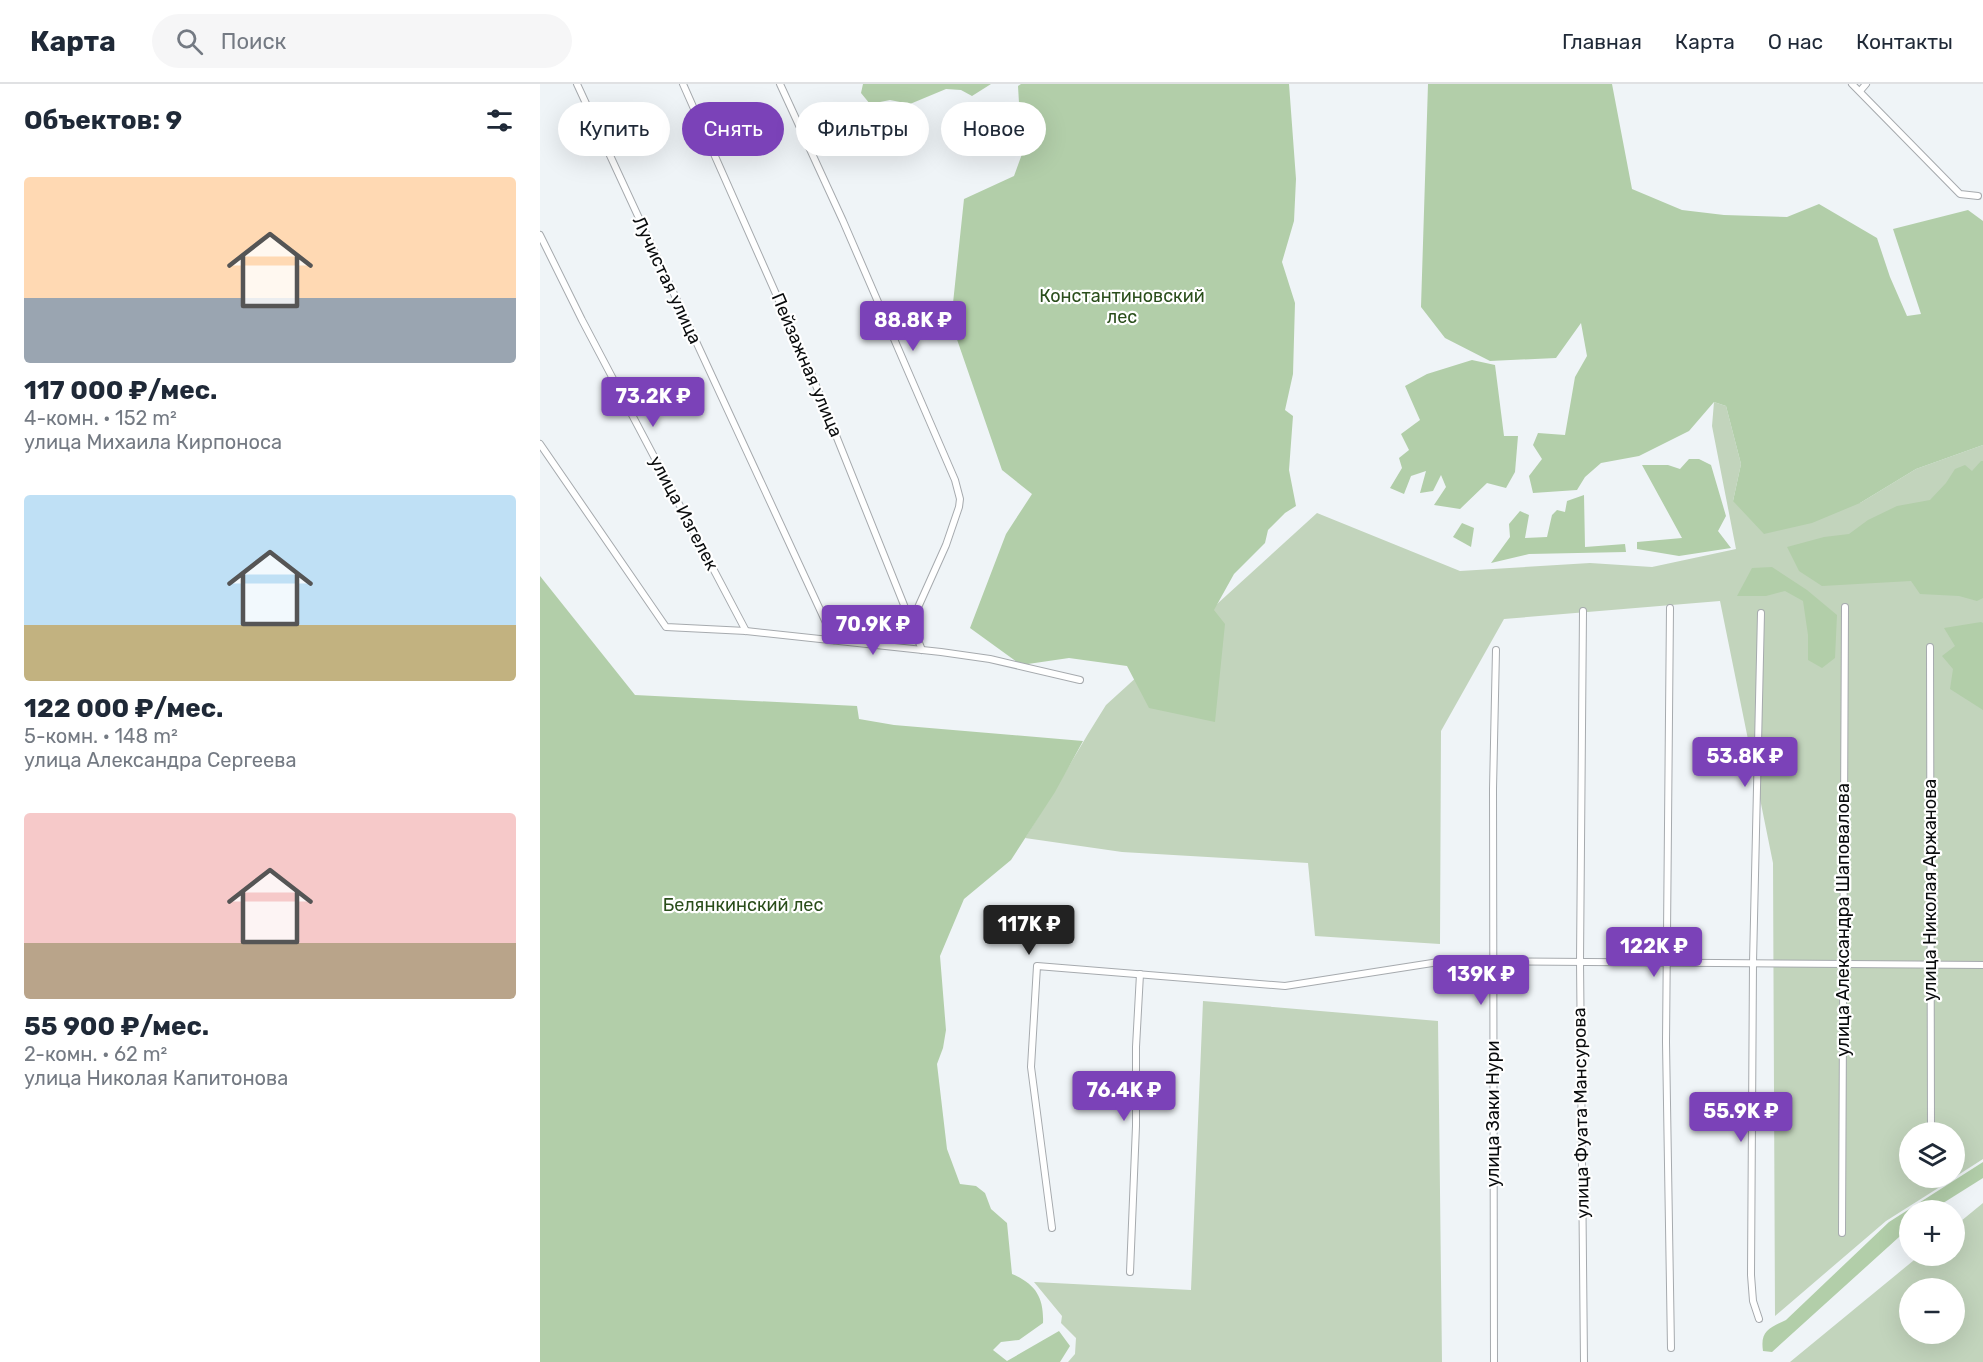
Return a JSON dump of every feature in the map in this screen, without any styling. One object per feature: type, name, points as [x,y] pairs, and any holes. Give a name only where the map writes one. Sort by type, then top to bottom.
[{"type":"street","name":"Лучистая улица","points":[[577,84],[834,640]]},
{"type":"street","name":"Пейзажная улица","points":[[682,84],[811,373],[922,650]]},
{"type":"street","points":[[780,84],[843,221],[955,480],[960,498],[946,545],[911,623]]},
{"type":"street","points":[[1852,84],[1960,194],[1978,196]]},
{"type":"street","points":[[1860,91],[1866,84]]},
{"type":"street","name":"улица Изгелек","points":[[540,236],[746,631]]},
{"type":"street","points":[[540,444],[666,627],[746,631],[922,650],[990,659],[1080,680]]},
{"type":"street","name":"улица Александра Шаповалова","points":[[1842,1233],[1845,607]]},
{"type":"street","points":[[1670,608],[1666,962],[1671,1348]]},
{"type":"street","name":"улица Фуата Мансурова","points":[[1583,611],[1580,961],[1584,1362]]},
{"type":"street","points":[[1759,1319],[1753,1301],[1751,1275],[1753,963],[1761,613]]},
{"type":"street","name":"улица Николая Аржанова","points":[[1930,647],[1931,1122]]},
{"type":"street","name":"улица Заки Нури","points":[[1494,1362],[1496,650]]},
{"type":"street","points":[[1052,1228],[1031,1067],[1037,966],[1285,986],[1444,961],[1983,965]]},
{"type":"street","points":[[1130,1272],[1140,974]]},
{"type":"green space","points":[[863,84],[991,84],[972,96],[961,90],[946,89],[915,102],[890,100],[868,102],[861,93]]},
{"type":"green space","name":"Константиновский лес","points":[[1021,84],[1289,84],[1296,179],[1294,221],[1282,262],[1295,303],[1293,374],[1285,410],[1293,416],[1289,470],[1296,506],[1285,513],[1268,530],[1265,543],[1234,574],[1214,610],[1225,624],[1215,722],[1149,708],[1127,666],[1069,658],[1021,665],[970,628],[1006,534],[1032,494],[1002,470],[951,322],[964,199],[1014,176],[1021,156],[1046,156],[1046,102],[1019,102],[1018,86]]},
{"type":"green space","points":[[1428,84],[1612,84],[1632,189],[1682,210],[1724,215],[1787,217],[1819,204],[1877,238],[1890,277],[1907,316],[1921,314],[1893,229],[1968,210],[1983,221],[1983,445],[1916,469],[1860,503],[1812,523],[1764,534],[1733,501],[1741,464],[1726,406],[1714,402],[1689,431],[1639,456],[1601,463],[1585,477],[1577,490],[1533,493],[1529,476],[1542,459],[1533,445],[1538,433],[1565,435],[1575,377],[1587,356],[1581,323],[1556,358],[1490,361],[1445,338],[1421,307]]},
{"type":"green space","points":[[1472,360],[1495,365],[1504,436],[1518,436],[1515,472],[1506,488],[1487,483],[1460,509],[1434,505],[1446,487],[1441,475],[1433,491],[1420,493],[1426,471],[1411,476],[1404,494],[1390,488],[1402,468],[1399,458],[1409,450],[1401,434],[1420,420],[1405,386],[1427,374]]},
{"type":"green space","points":[[1714,402],[1726,406],[1741,464],[1733,501],[1860,503],[1916,469],[1983,445],[1983,1159],[1965,1171],[1965,1122],[1899,1122],[1899,1188],[1938,1188],[1919,1200],[1899,1200],[1899,1213],[1886,1221],[1775,1316],[1773,863],[1720,601],[1504,619],[1441,731],[1440,944],[1315,936],[1308,863],[1122,852],[1025,838],[1106,705],[1317,513],[1460,571],[1590,563],[1652,567],[1736,549],[1712,426]]},
{"type":"green space","points":[[1689,459],[1699,459],[1711,465],[1726,516],[1718,531],[1731,548],[1679,556],[1637,549],[1637,542],[1682,538],[1642,465],[1668,465],[1680,469]]},
{"type":"green space","points":[[1983,461],[1983,598],[1977,601],[1959,596],[1920,594],[1911,581],[1822,586],[1799,571],[1787,547],[1824,537],[1849,534],[1868,520],[1897,506],[1930,500],[1955,469],[1965,465],[1972,471]]},
{"type":"green space","points":[[1584,495],[1585,547],[1625,544],[1626,552],[1529,554],[1491,563],[1510,537],[1509,524],[1520,511],[1529,515],[1525,538],[1547,537],[1552,515],[1557,510],[1565,512],[1567,501]]},
{"type":"green space","points":[[1462,523],[1474,528],[1471,547],[1453,537]]},
{"type":"green space","points":[[1772,567],[1807,590],[1837,615],[1835,658],[1822,668],[1808,660],[1808,635],[1803,601],[1785,591],[1766,596],[1737,596],[1752,568]]},
{"type":"green space","name":"Белянкинский лес","points":[[540,576],[635,695],[857,706],[859,719],[894,725],[1083,741],[1055,792],[1011,860],[964,899],[940,956],[946,1030],[937,1064],[947,1149],[960,1184],[976,1186],[985,1193],[991,1209],[1007,1223],[1012,1274],[1033,1287],[1042,1306],[1043,1323],[1019,1340],[1001,1342],[993,1350],[1007,1361],[1059,1331],[1070,1346],[1060,1362],[540,1362]]},
{"type":"green space","points":[[1983,623],[1983,710],[1950,689],[1953,669],[1942,656],[1955,646],[1944,628]]},
{"type":"green space","points":[[1203,1001],[1438,1021],[1442,1362],[1068,1362],[1075,1354],[1076,1338],[1061,1323],[1062,1316],[1034,1282],[1191,1290]]},
{"type":"green space","points":[[1983,1162],[1983,1178],[1948,1200],[1923,1200],[1942,1188],[1965,1188],[1965,1173]]},
{"type":"green space","points":[[1983,1203],[1983,1362],[1790,1362],[1907,1266],[1965,1266],[1965,1218]]},
{"type":"green space","points":[[1899,1216],[1899,1237],[1772,1352],[1763,1351],[1763,1339],[1767,1331],[1786,1320],[1889,1222]]}]
